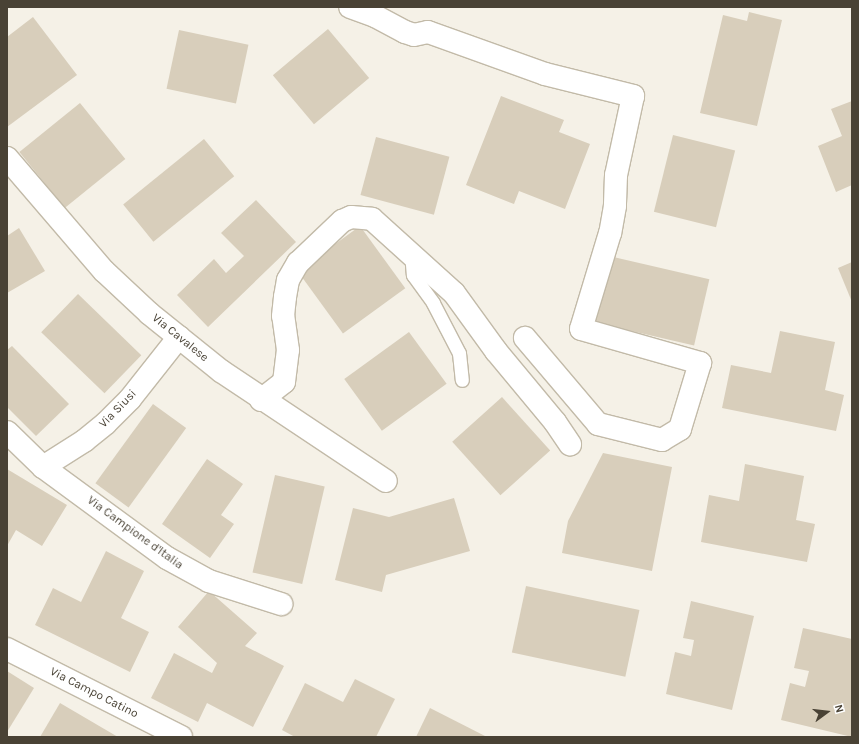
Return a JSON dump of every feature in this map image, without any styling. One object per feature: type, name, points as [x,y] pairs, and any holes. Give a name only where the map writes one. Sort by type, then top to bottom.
[{"type":"street","points":[[350,7],[375,16],[404,32],[414,34],[428,32],[545,74],[633,96],[626,118],[616,174],[615,206],[610,233],[581,329],[700,363],[680,429],[662,440],[598,424],[525,338]]},
{"type":"street","name":"Via Cavalese","points":[[7,158],[109,276],[150,314],[261,400],[386,481]]},
{"type":"street","points":[[261,400],[284,382],[288,350],[283,316],[285,297],[288,280],[298,263],[331,230],[351,217],[372,219],[411,252],[454,293],[496,351],[555,422],[570,444]]},
{"type":"street","name":"Via Siusi","points":[[43,467],[84,442],[106,423],[130,399],[179,337]]},
{"type":"street","name":"Via Campione d'Italia","points":[[7,432],[43,467],[182,568],[209,580],[281,604]]},
{"type":"street","name":"Via Campo Catino","points":[[7,649],[181,737]]},
{"type":"lane","points":[[411,252],[413,275],[433,303],[459,353],[462,380]]},
{"type":"building","points":[[749,12],[782,20],[757,126],[700,113],[723,15],[747,21]]},
{"type":"building","points":[[33,17],[77,75],[7,127],[7,37]]},
{"type":"building","points":[[328,29],[369,78],[314,124],[273,75]]},
{"type":"building","points":[[179,30],[248,45],[236,103],[167,89]]},
{"type":"building","points":[[501,96],[564,120],[559,132],[590,144],[565,209],[519,191],[514,204],[466,185]]},
{"type":"building","points":[[852,101],[852,185],[836,192],[818,146],[842,136],[831,109]]},
{"type":"building","points":[[80,103],[125,159],[65,208],[19,152]]},
{"type":"building","points":[[673,135],[735,150],[716,227],[654,212]]},
{"type":"building","points":[[376,137],[449,157],[434,215],[360,195]]},
{"type":"building","points":[[204,139],[234,176],[153,242],[123,204]]},
{"type":"building","points":[[256,200],[296,242],[208,327],[177,295],[214,259],[226,273],[244,256],[221,233]]},
{"type":"building","points":[[360,226],[405,288],[343,334],[298,271]]},
{"type":"building","points":[[19,228],[45,271],[7,293],[7,236]]},
{"type":"building","points":[[609,256],[709,279],[694,345],[594,322]]},
{"type":"building","points":[[852,262],[852,302],[838,268]]},
{"type":"building","points":[[78,294],[141,355],[104,393],[41,332]]},
{"type":"building","points":[[780,331],[835,342],[825,390],[844,395],[836,431],[722,408],[731,365],[771,373]]},
{"type":"building","points":[[409,332],[447,384],[382,431],[344,379]]},
{"type":"building","points":[[12,346],[69,404],[36,436],[7,407],[7,350]]},
{"type":"building","points":[[502,397],[550,451],[500,495],[452,442]]},
{"type":"building","points":[[153,404],[186,428],[129,507],[95,483]]},
{"type":"building","points":[[603,453],[672,467],[652,571],[562,553],[568,521]]},
{"type":"building","points":[[207,459],[243,484],[221,515],[234,524],[210,558],[162,524]]},
{"type":"building","points":[[745,464],[804,476],[796,520],[815,524],[807,562],[701,542],[709,495],[739,501]]},
{"type":"building","points":[[7,469],[67,505],[42,546],[16,530],[7,546]]},
{"type":"building","points":[[275,475],[325,486],[302,584],[253,572]]},
{"type":"building","points":[[454,498],[470,551],[386,575],[382,592],[335,580],[353,508],[389,517]]},
{"type":"building","points":[[106,551],[144,571],[121,618],[149,632],[130,672],[35,625],[53,588],[81,602]]},
{"type":"building","points":[[526,586],[639,610],[625,677],[512,653]]},
{"type":"building","points":[[209,591],[257,633],[245,646],[284,666],[253,727],[207,703],[198,722],[151,698],[174,653],[212,673],[217,663],[178,627]]},
{"type":"building","points":[[691,601],[754,616],[732,710],[666,694],[675,652],[691,656],[694,640],[683,638]]},
{"type":"building","points":[[803,628],[852,639],[852,737],[781,720],[790,683],[805,687],[809,671],[794,668]]},
{"type":"building","points":[[7,671],[34,688],[7,732]]},
{"type":"building","points":[[355,679],[395,699],[376,737],[295,737],[282,730],[305,683],[343,702]]},
{"type":"building","points":[[60,703],[118,737],[40,737]]},
{"type":"building","points":[[430,708],[487,737],[416,737]]}]
